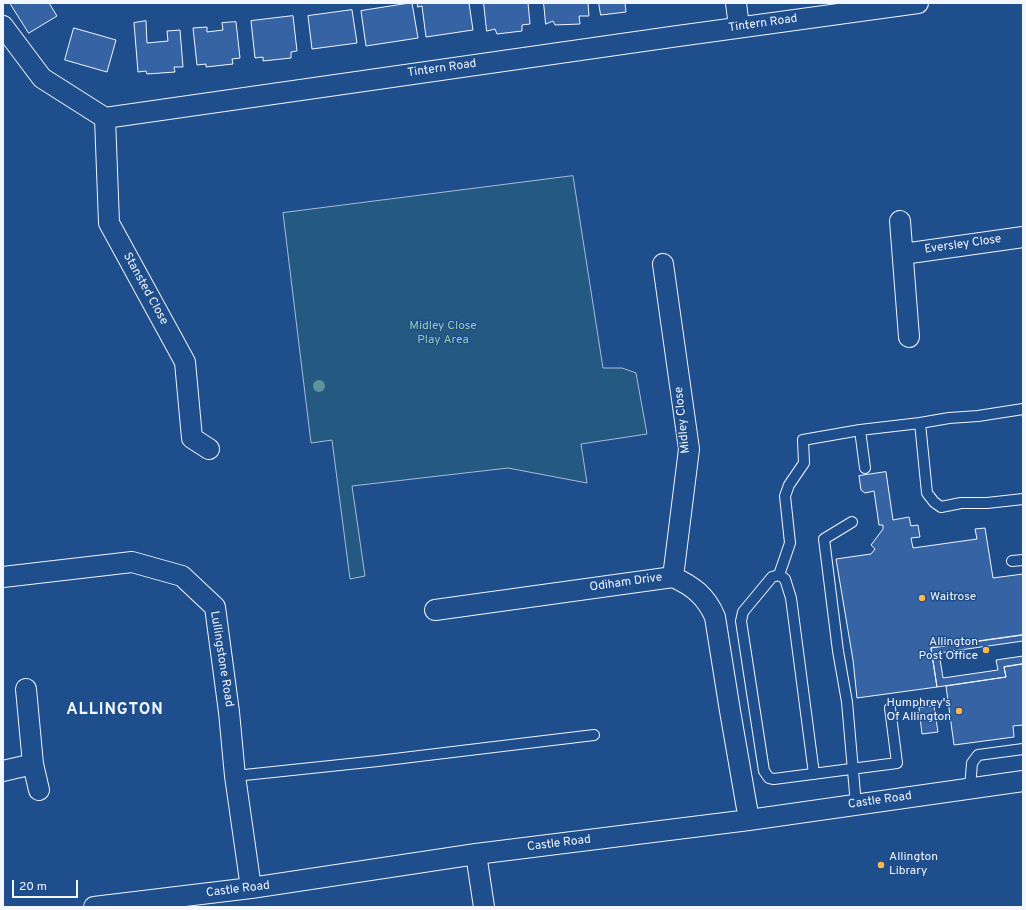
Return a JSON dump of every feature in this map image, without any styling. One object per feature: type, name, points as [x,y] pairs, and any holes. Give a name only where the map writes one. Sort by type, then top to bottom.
[{"type":"street","points":[[736,3],[739,27]]},
{"type":"street","name":"Tintern Road","points":[[105,118],[739,27],[918,3]]},
{"type":"street","points":[[3,26],[42,78],[105,118]]},
{"type":"street","name":"Stansted Close","points":[[105,118],[109,223],[185,362],[192,438],[209,450]]},
{"type":"street","points":[[900,221],[909,337]]},
{"type":"street","name":"Eversley Close","points":[[903,254],[1023,237]]},
{"type":"street","name":"Midley Close","points":[[663,264],[689,449],[673,577]]},
{"type":"street","name":"Lullingstone Road","points":[[3,577],[132,562],[182,576],[215,607],[229,712],[235,776],[251,888]]},
{"type":"street","name":"Odiham Drive","points":[[435,610],[673,577],[688,584],[699,592],[710,605],[715,617],[749,820]]},
{"type":"street","points":[[26,689],[33,764],[39,790]]},
{"type":"street","points":[[3,771],[33,764]]},
{"type":"street","name":"Castle Road","points":[[94,907],[251,888],[476,854],[749,820],[970,788],[1023,782]]},
{"type":"street","points":[[476,854],[484,907]]},
{"type":"lane","points":[[779,575],[790,543],[785,496],[788,485],[804,463],[803,440],[860,430],[949,418],[978,416],[1023,408]]},
{"type":"lane","points":[[920,423],[927,493],[934,502],[941,507],[961,503],[987,503],[1023,499]]},
{"type":"lane","points":[[860,430],[865,468]]},
{"type":"lane","points":[[852,522],[824,539],[846,702],[856,805]]},
{"type":"lane","points":[[1012,561],[1023,560]]},
{"type":"lane","points":[[814,774],[791,598],[785,579],[779,575],[772,577],[743,612],[741,622],[764,771],[769,778],[774,779],[814,774],[852,768],[897,763],[890,708]]},
{"type":"lane","points":[[235,776],[594,735]]},
{"type":"lane","points":[[970,788],[972,763],[978,756],[1023,750]]},
{"type":"green space","name":"Midley Close Play Area","points":[[573,176],[603,368],[622,368],[636,373],[647,434],[581,444],[587,483],[508,468],[352,486],[365,576],[350,579],[332,440],[311,443],[283,213]]},
{"type":"building","points":[[10,3],[49,3],[57,16],[29,33]]},
{"type":"building","points":[[412,3],[418,38],[366,46],[361,11]]},
{"type":"building","points":[[418,3],[469,3],[473,30],[426,37],[422,6],[418,7]]},
{"type":"building","points":[[484,3],[528,3],[530,24],[522,25],[522,31],[497,34],[495,29],[487,31]]},
{"type":"building","points":[[544,3],[588,3],[589,16],[579,16],[580,24],[555,25],[553,21],[546,24]]},
{"type":"building","points":[[599,3],[625,3],[626,12],[601,15]]},
{"type":"building","points":[[352,10],[357,43],[312,49],[308,16]]},
{"type":"building","points":[[293,16],[297,51],[291,52],[291,58],[263,61],[263,57],[255,58],[251,21]]},
{"type":"building","points":[[146,21],[147,43],[168,41],[167,31],[180,30],[183,67],[174,67],[175,72],[147,74],[146,71],[138,72],[134,23]]},
{"type":"building","points":[[236,22],[240,58],[232,59],[233,64],[206,67],[206,64],[197,65],[193,28],[207,27],[207,32],[223,30],[222,23]]},
{"type":"building","points":[[74,28],[116,40],[107,72],[65,60]]},
{"type":"building","points":[[886,472],[893,520],[909,517],[911,526],[918,525],[920,537],[911,538],[913,548],[977,539],[975,529],[985,528],[993,578],[1023,574],[1023,635],[931,648],[937,687],[857,698],[853,660],[836,559],[871,554],[875,549],[871,545],[883,529],[883,525],[879,525],[874,491],[865,493],[861,490],[859,476]]},
{"type":"building","points":[[1023,635],[1023,641],[939,653],[943,678],[998,670],[996,660],[1023,656],[1023,664],[1004,667],[1006,677],[937,687],[931,648]]},
{"type":"building","points":[[1023,664],[1023,725],[1013,726],[1014,737],[954,745],[946,686],[1006,677],[1004,667]]},
{"type":"building","points":[[934,706],[938,732],[922,734],[919,708]]},
{"type":"place","name":"Waitrose","points":[[922,598]]},
{"type":"place","name":"Allington Post Office","points":[[986,650]]},
{"type":"place","name":"Humphrey's Of Allington","points":[[959,711]]},
{"type":"place","name":"Allington Library","points":[[881,865]]},
{"type":"district","name":"ALLINGTON","points":[[115,711]]}]
